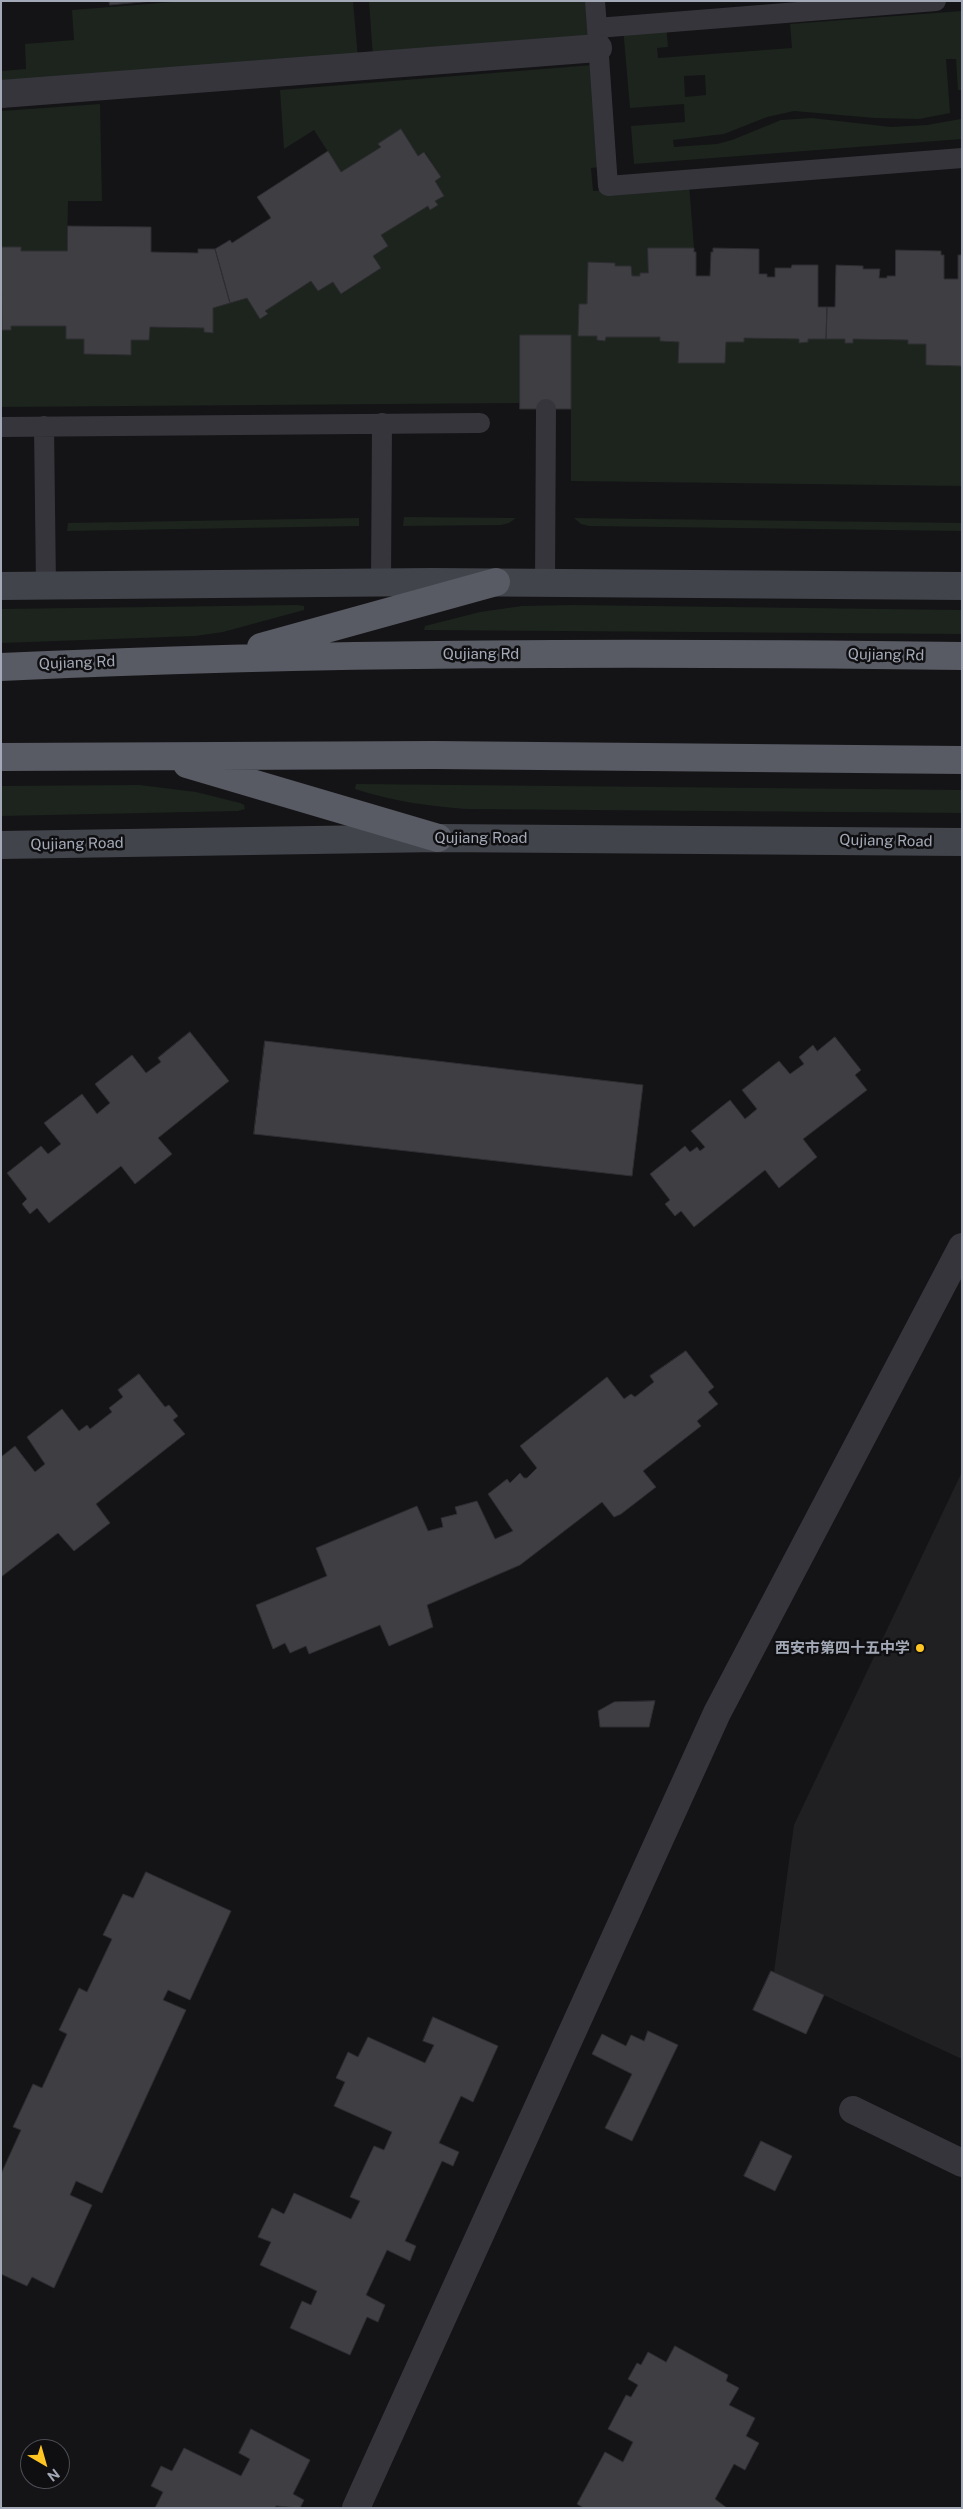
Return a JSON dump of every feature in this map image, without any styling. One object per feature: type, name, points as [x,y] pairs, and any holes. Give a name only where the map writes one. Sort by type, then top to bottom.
[{"type":"highway","points":[[217,659],[496,582]]},
{"type":"highway","name":"Qujiang Rd","points":[[1,666],[217,659],[595,653],[962,656]]},
{"type":"highway","points":[[157,755],[438,838]]},
{"type":"highway","points":[[1,757],[454,755],[962,760]]},
{"type":"main road","points":[[1,586],[546,582],[962,586]]},
{"type":"main road","name":"Qujiang Road","points":[[1,845],[438,838],[962,842]]},
{"type":"street","points":[[1,94],[597,38]]},
{"type":"street","points":[[356,2508],[717,1713],[962,1247]]},
{"type":"street","points":[[853,2110],[962,2163]]},
{"type":"lane","points":[[595,1],[608,186],[962,158]]},
{"type":"lane","points":[[597,38],[936,1]]},
{"type":"lane","points":[[546,409],[546,582]]},
{"type":"lane","points":[[381,583],[382,423]]},
{"type":"lane","points":[[1,427],[480,423]]},
{"type":"lane","points":[[44,426],[46,586]]},
{"type":"shaded area","points":[[186,1],[353,1],[358,59],[1,81],[1,71],[26,69],[25,44],[74,40],[72,10]]},
{"type":"shaded area","points":[[369,1],[589,1],[591,40],[373,57]]},
{"type":"shaded area","points":[[962,11],[962,90],[958,90],[956,59],[946,59],[950,113],[919,119],[875,118],[794,111],[767,117],[724,134],[673,140],[674,147],[717,144],[732,140],[781,120],[812,118],[891,127],[927,125],[961,119],[962,139],[634,164],[631,126],[685,122],[684,104],[630,108],[623,27],[666,24],[668,47],[657,48],[658,58],[792,48],[790,24]],"holes":[[[705,75],[706,95],[685,97],[684,76]]]},
{"type":"shaded area","points":[[593,65],[601,167],[591,168],[593,191],[689,184],[694,248],[648,248],[648,273],[640,273],[640,276],[632,276],[631,266],[588,262],[587,304],[579,304],[578,336],[597,336],[597,340],[605,341],[606,337],[660,337],[679,342],[679,363],[725,363],[726,342],[744,341],[744,338],[799,339],[799,343],[807,342],[808,339],[845,339],[845,343],[853,343],[853,339],[908,340],[909,344],[926,344],[926,365],[962,366],[962,486],[571,481],[571,335],[520,335],[520,403],[1,407],[1,326],[3,330],[11,330],[11,326],[66,326],[66,339],[84,339],[84,354],[130,355],[131,340],[149,340],[150,327],[204,328],[204,332],[213,333],[213,308],[247,298],[260,319],[268,315],[265,311],[311,281],[318,291],[333,282],[342,294],[381,268],[373,256],[388,246],[381,235],[428,206],[437,205],[435,201],[443,196],[435,181],[441,177],[425,152],[418,156],[401,129],[379,145],[381,147],[341,172],[314,130],[284,149],[280,90]]},
{"type":"shaded area","points":[[100,104],[102,201],[68,201],[67,251],[21,251],[21,247],[1,247],[1,111]]},
{"type":"shaded area","points":[[404,517],[516,518],[509,523],[501,525],[403,526]]},
{"type":"shaded area","points":[[359,518],[359,526],[67,531],[68,523]]},
{"type":"shaded area","points":[[574,518],[962,523],[962,531],[589,526],[581,524]]},
{"type":"shaded area","points":[[304,606],[304,610],[223,632],[195,636],[1,643],[1,609]]},
{"type":"shaded area","points":[[522,606],[962,610],[962,634],[424,630],[425,626],[480,612]]},
{"type":"shaded area","points":[[356,784],[962,790],[962,813],[466,809],[423,805],[382,797],[355,789]]},
{"type":"shaded area","points":[[140,785],[196,792],[240,803],[244,805],[245,809],[238,811],[1,816],[1,786]]},
{"type":"shaded area","name":"西安市第四十五中学","points":[[962,1472],[962,2059],[774,1972],[794,1825]]},
{"type":"building","points":[[109,1],[153,1],[110,5]]},
{"type":"building","points":[[401,129],[418,156],[424,152],[441,177],[435,181],[444,196],[435,201],[438,205],[430,210],[428,206],[381,235],[388,246],[373,256],[381,268],[341,294],[333,282],[318,291],[311,281],[265,311],[268,314],[260,319],[247,298],[230,303],[215,249],[230,240],[232,243],[271,218],[257,197],[328,151],[341,172],[381,147],[378,144]]},
{"type":"building","points":[[68,226],[151,227],[151,252],[198,253],[198,249],[215,249],[230,303],[213,308],[213,333],[204,332],[204,328],[150,327],[149,340],[131,340],[131,355],[84,354],[84,339],[66,339],[66,326],[11,326],[11,330],[2,330],[1,247],[21,247],[21,251],[67,251]]},
{"type":"building","points":[[648,248],[694,248],[694,252],[696,252],[696,276],[710,276],[711,252],[713,252],[713,248],[759,249],[759,274],[767,274],[767,277],[775,277],[775,268],[791,268],[792,265],[818,265],[818,307],[827,307],[826,339],[808,339],[808,342],[799,343],[799,339],[744,338],[744,342],[726,342],[725,363],[678,363],[679,342],[660,341],[660,337],[606,337],[605,341],[597,340],[597,336],[578,336],[579,304],[587,304],[588,262],[615,263],[615,266],[631,266],[632,276],[640,276],[640,273],[648,273]]},
{"type":"building","points":[[896,250],[941,251],[941,255],[944,255],[944,279],[958,279],[958,255],[961,255],[962,251],[962,366],[926,365],[926,344],[908,344],[908,340],[853,339],[853,343],[845,343],[845,339],[826,339],[827,307],[835,307],[836,265],[863,266],[863,269],[880,269],[879,278],[895,276]]},
{"type":"building","points":[[520,335],[571,335],[571,409],[520,409]]},
{"type":"building","points":[[190,1032],[229,1081],[158,1138],[172,1154],[135,1184],[121,1166],[49,1223],[37,1208],[30,1214],[22,1204],[27,1199],[7,1173],[41,1146],[48,1154],[61,1144],[44,1123],[82,1094],[97,1114],[110,1103],[95,1084],[132,1055],[146,1073],[161,1062],[158,1058]]},
{"type":"building","points":[[835,1037],[861,1070],[855,1075],[867,1090],[803,1139],[817,1157],[779,1188],[765,1170],[694,1227],[681,1211],[675,1216],[665,1204],[670,1200],[650,1174],[685,1146],[690,1152],[697,1147],[700,1151],[705,1147],[691,1131],[730,1100],[745,1119],[757,1109],[742,1090],[779,1061],[790,1074],[804,1064],[799,1057],[813,1045],[817,1051]]},
{"type":"building","points":[[265,1041],[643,1085],[632,1176],[254,1134]]},
{"type":"building","points":[[686,1351],[714,1387],[708,1392],[718,1404],[697,1421],[701,1426],[643,1471],[656,1487],[621,1514],[614,1517],[602,1502],[520,1565],[427,1605],[433,1627],[389,1646],[380,1625],[309,1654],[306,1646],[290,1653],[285,1643],[273,1649],[256,1605],[327,1576],[316,1548],[417,1506],[428,1531],[443,1527],[441,1518],[457,1514],[455,1507],[477,1501],[495,1539],[513,1531],[488,1494],[507,1479],[510,1483],[520,1473],[524,1478],[527,1478],[537,1468],[520,1446],[607,1377],[624,1399],[631,1394],[635,1397],[654,1382],[650,1376]]},
{"type":"building","points":[[139,1374],[165,1407],[169,1405],[178,1416],[173,1420],[185,1434],[96,1504],[110,1523],[74,1551],[58,1533],[1,1577],[1,1457],[15,1446],[35,1472],[45,1464],[27,1437],[62,1409],[79,1431],[87,1425],[90,1429],[112,1412],[109,1408],[123,1397],[118,1390]]},
{"type":"building","points":[[655,1701],[649,1727],[600,1727],[598,1711],[614,1702]]},
{"type":"building","points":[[146,1872],[231,1911],[190,2000],[168,1990],[163,2000],[186,2010],[102,2193],[76,2181],[70,2195],[92,2205],[54,2288],[32,2277],[27,2286],[1,2274],[1,2174],[21,2130],[13,2127],[33,2084],[42,2088],[67,2034],[59,2030],[79,1988],[87,1992],[112,1939],[103,1935],[123,1894],[133,1898]]},
{"type":"building","points":[[771,1971],[824,1995],[806,2034],[753,2010]]},
{"type":"building","points":[[433,2017],[498,2046],[473,2102],[461,2096],[439,2143],[459,2152],[453,2166],[442,2161],[405,2241],[416,2246],[410,2261],[387,2250],[366,2295],[385,2305],[378,2322],[367,2317],[350,2355],[290,2328],[302,2301],[311,2305],[317,2291],[260,2265],[271,2242],[258,2237],[272,2208],[284,2214],[294,2193],[351,2219],[360,2201],[350,2197],[374,2146],[384,2150],[392,2132],[334,2106],[345,2082],[336,2078],[348,2052],[358,2057],[368,2037],[425,2063],[434,2045],[423,2041]]},
{"type":"building","points":[[648,2031],[678,2045],[632,2141],[605,2128],[632,2074],[592,2054],[602,2034],[626,2046],[631,2035],[644,2041]]},
{"type":"building","points":[[761,2141],[792,2156],[775,2191],[744,2176]]},
{"type":"building","points":[[675,2346],[728,2375],[726,2381],[739,2388],[729,2405],[755,2418],[746,2436],[759,2443],[745,2470],[734,2464],[715,2499],[727,2508],[584,2508],[577,2504],[605,2452],[623,2462],[633,2442],[608,2429],[626,2395],[631,2397],[638,2385],[628,2379],[637,2363],[641,2365],[648,2352],[666,2362]]},
{"type":"building","points":[[251,2429],[310,2460],[293,2494],[304,2500],[300,2508],[276,2506],[275,2508],[155,2508],[163,2492],[151,2486],[161,2466],[172,2471],[184,2448],[241,2476],[250,2459],[239,2453]]},
{"type":"place","name":"西安市第四十五中学","points":[[920,1648]]}]
